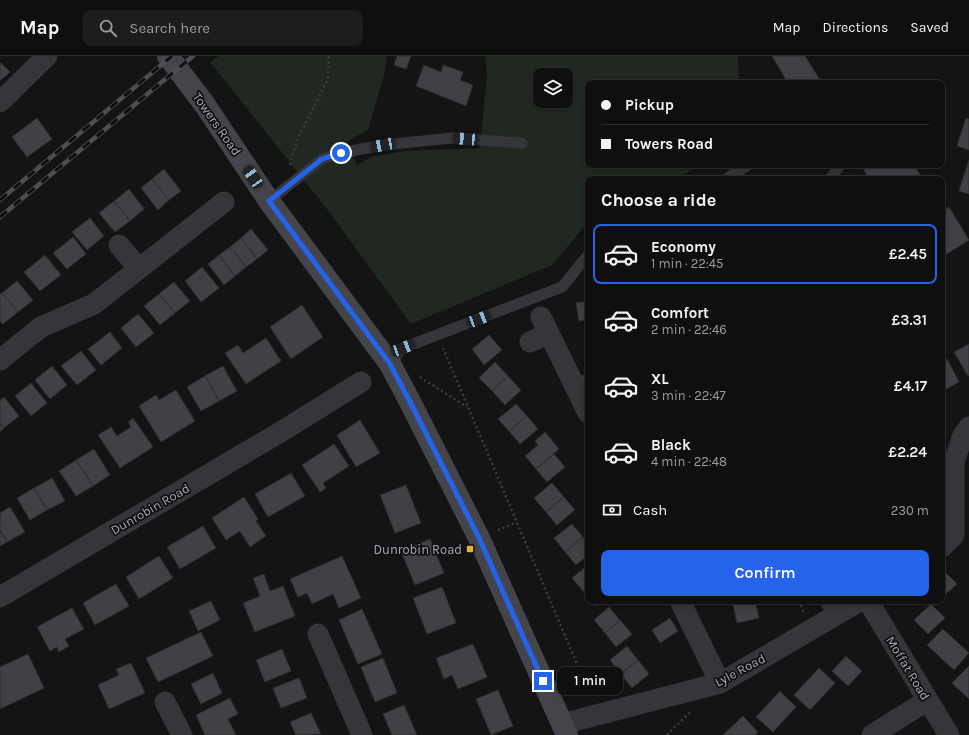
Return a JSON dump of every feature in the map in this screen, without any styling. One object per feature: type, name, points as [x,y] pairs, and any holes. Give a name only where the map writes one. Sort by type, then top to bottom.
[{"type":"main road","name":"Towers Road","points":[[168,56],[276,196],[390,364],[479,538],[565,730]]},
{"type":"street","points":[[0,102],[46,56]]},
{"type":"street","points":[[0,360],[41,327],[94,304],[224,202]]},
{"type":"street","points":[[119,245],[139,268]]},
{"type":"street","points":[[530,342],[545,325],[585,407]]},
{"type":"street","name":"Dunrobin Road","points":[[0,597],[279,433],[361,382]]},
{"type":"street","points":[[955,540],[954,462],[964,435],[969,427]]},
{"type":"street","points":[[681,604],[720,683]]},
{"type":"street","name":"Lyle Road","points":[[565,730],[599,715],[720,683],[829,609],[848,604]]},
{"type":"street","name":"Moffat Road","points":[[870,604],[949,735]]},
{"type":"street","points":[[318,634],[362,735]]},
{"type":"street","points":[[872,735],[928,700]]},
{"type":"street","points":[[165,702],[182,735]]},
{"type":"lane","points":[[276,196],[322,159],[341,153],[383,145],[452,138],[522,143]]},
{"type":"lane","points":[[731,176],[743,168]]},
{"type":"lane","points":[[390,364],[403,348],[562,286],[585,259]]},
{"type":"path","points":[[276,196],[297,140],[328,79],[329,56]]},
{"type":"path","points":[[437,335],[599,715]]},
{"type":"path","points":[[415,374],[468,407]]},
{"type":"shaded area","points":[[219,56],[387,56],[384,75],[368,130],[346,142],[357,165],[374,156],[407,151],[480,148],[487,74],[485,56],[738,56],[739,80],[585,80],[585,168],[694,168],[682,176],[585,176],[585,226],[552,265],[411,324],[327,209],[210,62]]},
{"type":"building","points":[[397,56],[411,56],[406,69],[394,65]]},
{"type":"building","points":[[772,56],[805,56],[820,80],[786,80]]},
{"type":"building","points":[[0,62],[10,72],[0,81]]},
{"type":"building","points":[[424,65],[441,72],[443,65],[463,72],[460,80],[473,85],[466,106],[416,86]]},
{"type":"building","points":[[37,118],[52,139],[27,157],[12,137]]},
{"type":"building","points":[[966,118],[969,119],[969,150],[957,146]]},
{"type":"building","points":[[969,160],[969,194],[959,191]]},
{"type":"building","points":[[863,168],[916,168],[920,176],[867,176]]},
{"type":"building","points":[[164,169],[181,191],[169,200],[152,179]]},
{"type":"building","points":[[152,179],[169,200],[158,210],[141,188]]},
{"type":"building","points":[[129,189],[144,209],[130,221],[114,201]]},
{"type":"building","points":[[114,201],[130,221],[115,232],[99,213]]},
{"type":"building","points":[[949,207],[969,240],[945,255],[945,210]]},
{"type":"building","points":[[90,218],[104,236],[87,250],[72,232]]},
{"type":"building","points":[[251,229],[268,250],[257,259],[241,238]]},
{"type":"building","points":[[73,237],[86,254],[67,269],[53,253]]},
{"type":"building","points":[[241,238],[257,259],[246,267],[230,247]]},
{"type":"building","points":[[230,247],[246,267],[235,276],[219,255]]},
{"type":"building","points":[[45,255],[61,275],[40,291],[24,272]]},
{"type":"building","points":[[219,255],[235,276],[224,285],[208,264]]},
{"type":"building","points":[[202,267],[219,288],[201,302],[185,281]]},
{"type":"building","points":[[17,281],[33,300],[18,312],[2,293]]},
{"type":"building","points":[[174,282],[190,301],[175,313],[159,294]]},
{"type":"building","points":[[2,293],[18,312],[3,324],[0,321],[0,294]]},
{"type":"building","points":[[159,294],[175,313],[160,325],[144,306]]},
{"type":"building","points":[[585,302],[585,320],[579,321],[576,303]]},
{"type":"building","points":[[302,305],[323,337],[291,359],[270,327]]},
{"type":"building","points":[[138,314],[154,333],[136,347],[121,328]]},
{"type":"building","points":[[110,332],[122,348],[101,365],[88,349]]},
{"type":"building","points":[[489,335],[502,350],[484,365],[472,349]]},
{"type":"building","points":[[266,338],[281,361],[246,384],[225,353],[238,345],[243,353]]},
{"type":"building","points":[[969,344],[969,375],[968,376],[954,352]]},
{"type":"building","points":[[81,351],[96,370],[77,385],[61,366]]},
{"type":"building","points":[[947,359],[959,382],[945,389],[945,360]]},
{"type":"building","points":[[495,362],[508,376],[492,391],[479,378]]},
{"type":"building","points":[[52,366],[67,385],[50,399],[35,380]]},
{"type":"building","points":[[223,366],[237,391],[219,401],[205,376]]},
{"type":"building","points":[[585,375],[585,385],[581,376]]},
{"type":"building","points":[[205,376],[219,401],[201,411],[187,387]]},
{"type":"building","points":[[508,376],[521,390],[505,405],[492,391]]},
{"type":"building","points":[[31,383],[47,403],[31,416],[15,396]]},
{"type":"building","points":[[176,390],[195,421],[161,442],[139,406],[156,395],[159,400]]},
{"type":"building","points":[[4,397],[19,416],[4,428],[0,423],[0,400]]},
{"type":"building","points":[[516,404],[527,416],[509,431],[498,419]]},
{"type":"building","points":[[527,416],[538,429],[520,444],[509,431]]},
{"type":"building","points":[[133,418],[153,447],[120,468],[98,435],[111,427],[117,436],[131,427],[128,422]]},
{"type":"building","points":[[360,420],[380,453],[356,467],[337,435]]},
{"type":"building","points":[[0,423],[4,428],[0,432]]},
{"type":"building","points":[[545,432],[559,449],[536,469],[525,456],[538,445],[535,441]]},
{"type":"building","points":[[334,444],[349,466],[323,483],[326,488],[320,492],[302,465]]},
{"type":"building","points":[[94,449],[110,475],[93,486],[76,460]]},
{"type":"building","points":[[554,454],[565,467],[547,482],[536,469]]},
{"type":"building","points":[[76,460],[93,486],[76,496],[59,471]]},
{"type":"building","points":[[291,473],[305,496],[268,517],[255,494]]},
{"type":"building","points":[[52,478],[65,501],[47,510],[34,488]]},
{"type":"building","points":[[552,483],[564,497],[546,512],[534,498]]},
{"type":"building","points":[[406,485],[421,523],[395,533],[380,495]]},
{"type":"building","points":[[34,488],[47,510],[30,520],[17,498]]},
{"type":"building","points":[[244,497],[258,519],[256,521],[266,536],[250,547],[240,531],[226,540],[212,518]]},
{"type":"building","points":[[564,497],[575,510],[557,525],[546,512]]},
{"type":"building","points":[[10,507],[25,532],[7,542],[0,530],[0,513]]},
{"type":"building","points":[[572,524],[583,537],[565,552],[554,538]]},
{"type":"building","points":[[203,526],[216,548],[180,569],[167,547]]},
{"type":"building","points":[[0,530],[7,542],[0,546]]},
{"type":"building","points":[[583,537],[585,540],[585,558],[576,565],[565,552]]},
{"type":"building","points":[[430,539],[444,573],[415,585],[401,551]]},
{"type":"building","points":[[159,556],[173,578],[139,599],[126,577]]},
{"type":"building","points":[[342,556],[361,598],[339,608],[333,594],[312,604],[307,593],[298,597],[290,579]]},
{"type":"building","points":[[585,567],[584,592],[572,578]]},
{"type":"building","points":[[945,572],[957,584],[946,594],[945,593]]},
{"type":"building","points":[[264,574],[270,591],[283,586],[295,616],[255,632],[243,603],[260,596],[253,578]]},
{"type":"building","points":[[116,584],[129,606],[95,625],[83,603]]},
{"type":"building","points":[[442,587],[456,623],[427,634],[413,598]]},
{"type":"building","points":[[211,601],[220,620],[198,631],[189,611]]},
{"type":"building","points":[[756,604],[759,618],[737,623],[733,605]]},
{"type":"building","points":[[931,604],[945,618],[928,634],[914,620]]},
{"type":"building","points":[[609,607],[620,620],[605,633],[594,620]]},
{"type":"building","points":[[72,608],[84,629],[65,639],[69,646],[59,652],[57,647],[50,651],[37,627]]},
{"type":"building","points":[[362,609],[382,654],[358,664],[339,620]]},
{"type":"building","points":[[670,618],[678,631],[660,643],[652,630]]},
{"type":"building","points":[[620,620],[632,634],[616,647],[605,633]]},
{"type":"building","points":[[943,629],[969,653],[954,670],[927,645]]},
{"type":"building","points":[[201,632],[213,656],[158,682],[146,658]]},
{"type":"building","points":[[473,644],[487,677],[458,689],[452,675],[444,679],[436,658]]},
{"type":"building","points":[[627,646],[638,660],[621,674],[610,660]]},
{"type":"building","points":[[282,649],[291,671],[265,682],[256,660]]},
{"type":"building","points":[[28,654],[44,688],[0,709],[0,667]]},
{"type":"building","points":[[846,656],[862,671],[848,686],[832,671]]},
{"type":"building","points":[[383,658],[397,693],[375,702],[361,667]]},
{"type":"building","points":[[638,660],[649,674],[632,688],[621,674]]},
{"type":"building","points":[[131,663],[145,693],[109,709],[98,685],[119,675],[116,669]]},
{"type":"building","points":[[969,666],[969,699],[952,683]]},
{"type":"building","points":[[819,668],[835,683],[810,710],[794,695]]},
{"type":"building","points":[[213,673],[222,693],[201,704],[191,684]]},
{"type":"building","points":[[299,678],[307,698],[281,708],[273,688]]},
{"type":"building","points":[[498,690],[513,726],[491,735],[476,699]]},
{"type":"building","points":[[780,691],[796,707],[773,732],[756,717]]},
{"type":"building","points":[[230,698],[238,714],[228,719],[236,735],[205,735],[196,715]]},
{"type":"building","points":[[404,705],[417,735],[392,735],[383,714]]},
{"type":"building","points":[[311,713],[321,734],[296,735],[290,722]]},
{"type":"building","points":[[743,716],[758,732],[755,735],[723,735]]},
{"type":"railway","points":[[0,200],[172,56]]},
{"type":"railway","points":[[0,217],[193,56]]},
{"type":"place","name":"Dunrobin Road","points":[[470,549]]},
{"type":"route","points":[[341,153],[322,159],[269,201],[390,364],[479,538],[543,681]]}]
